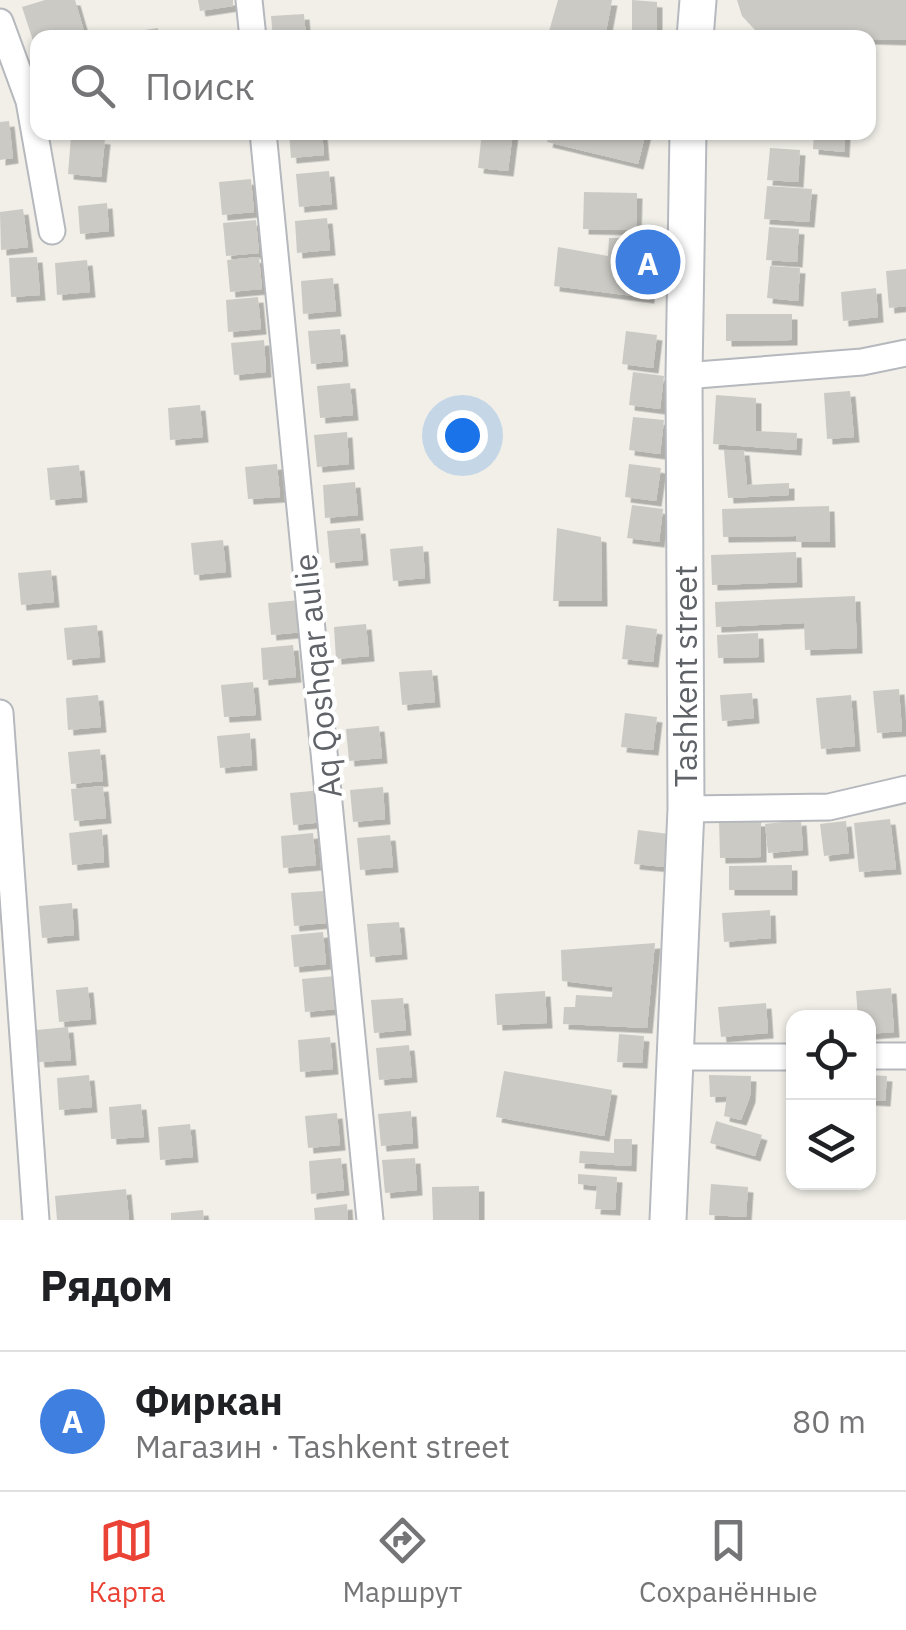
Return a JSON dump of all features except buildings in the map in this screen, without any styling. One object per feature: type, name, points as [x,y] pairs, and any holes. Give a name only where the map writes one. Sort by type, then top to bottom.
[{"type":"main road","points":[[696,30],[698,0]]},
{"type":"main road","name":"Tashkent street","points":[[668,1220],[686,809],[684,376],[688,140]]},
{"type":"street","points":[[249,0],[252,30]]},
{"type":"street","points":[[0,22],[30,101]]},
{"type":"street","points":[[37,140],[52,232]]},
{"type":"street","name":"Aq Qoshqar aulie","points":[[264,140],[370,1220]]},
{"type":"street","points":[[684,376],[862,362],[906,353]]},
{"type":"street","points":[[0,713],[36,1220]]},
{"type":"street","points":[[686,809],[829,807],[906,788]]},
{"type":"street","points":[[678,1057],[786,1056]]},
{"type":"street","points":[[876,1056],[906,1056]]},
{"type":"place","name":"Фиркан","points":[[648,262]]}]
